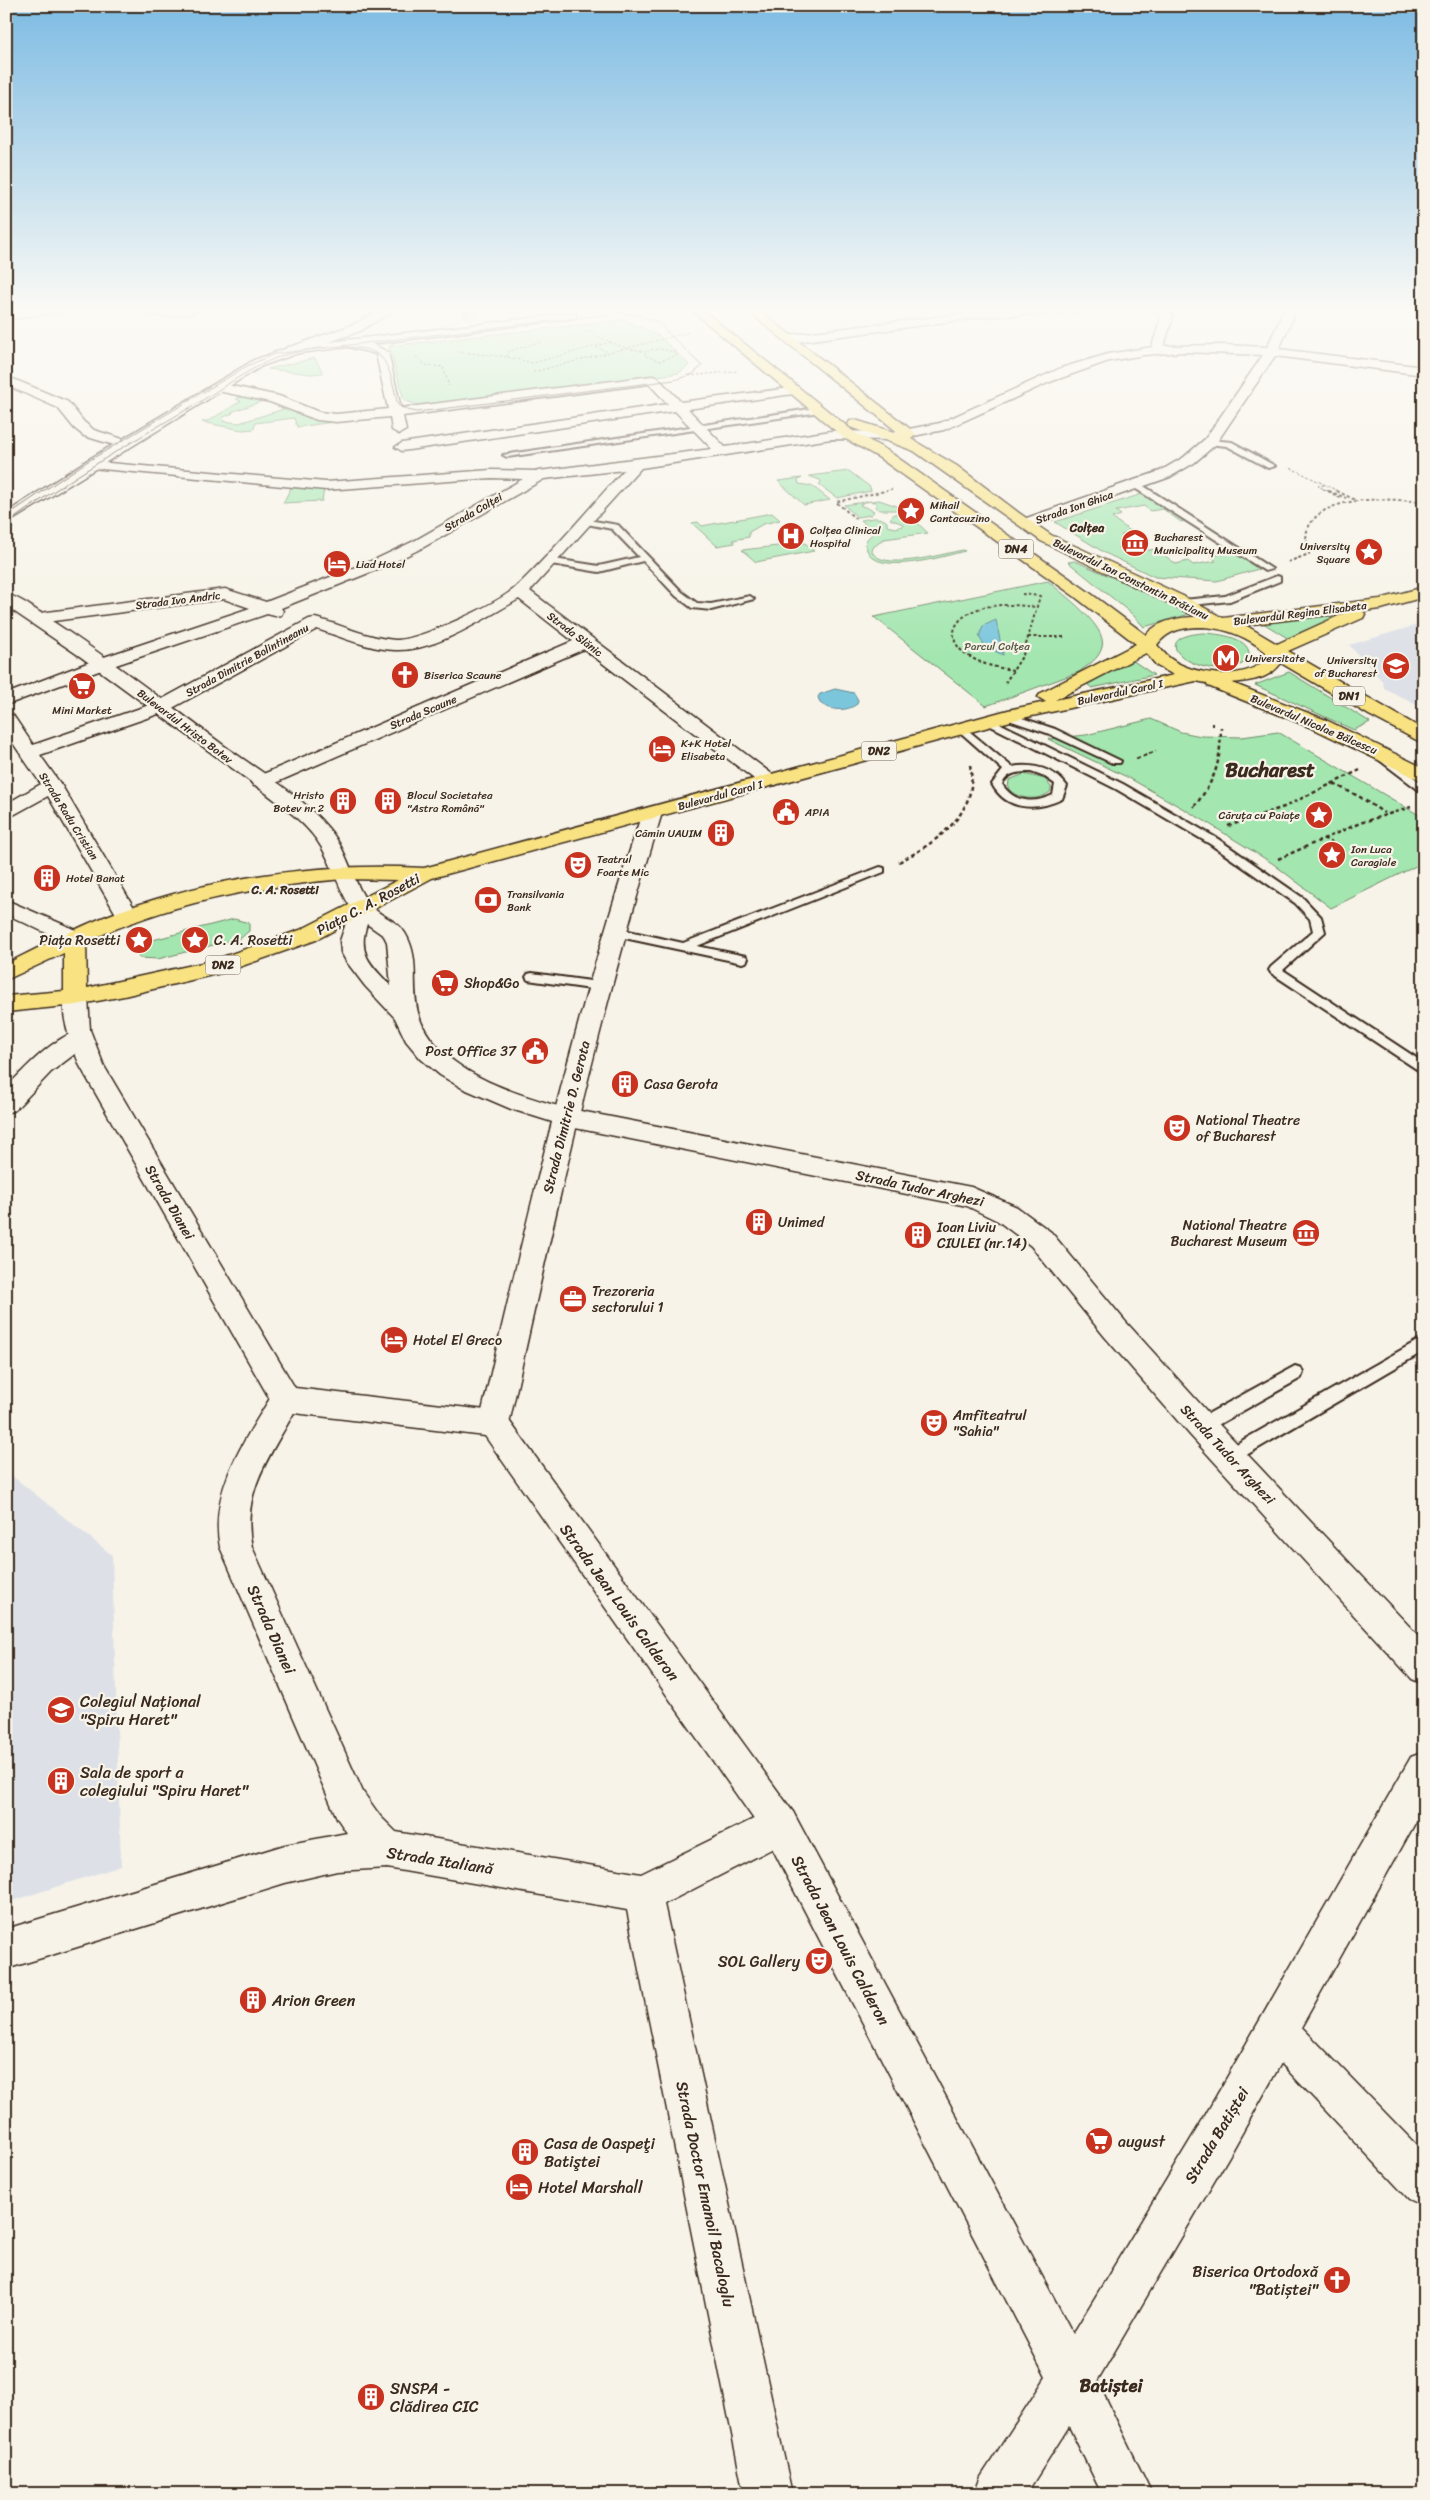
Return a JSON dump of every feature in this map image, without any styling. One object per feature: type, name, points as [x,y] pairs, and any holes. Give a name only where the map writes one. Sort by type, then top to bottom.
[{"type":"main road","name":"Bulevardul Ion Constantin Brătianu","points":[[844,425],[852,429],[893,436],[919,448],[1044,536],[1096,564],[1183,603],[1220,623]]},
{"type":"main road","name":"Bulevardul Ion Constantin Brătianu","points":[[847,425],[883,454]]},
{"type":"main road","name":"Bulevardul Ion Constantin Brătianu","points":[[880,425],[893,436]]},
{"type":"main road","name":"Bulevardul Ion Constantin Brătianu","points":[[897,425],[909,434],[919,448]]},
{"type":"main road","name":"DN4","points":[[870,436],[883,454],[1080,593],[1148,645],[1163,662],[1179,671],[1198,677],[1235,679],[1250,676],[1269,666],[1274,658],[1275,651],[1254,635],[1220,623],[1188,623],[1169,627],[1154,635],[1148,645]]},
{"type":"main road","name":"Bulevardul Regina Elisabeta","points":[[1275,651],[1381,604],[1424,592]]},
{"type":"main road","name":"Bulevardul Regina Elisabeta","points":[[1220,623],[1381,604]]},
{"type":"main road","name":"Bulevardul Carol I","points":[[1003,717],[1148,645]]},
{"type":"main road","name":"DN1","points":[[1275,651],[1424,738]]},
{"type":"main road","name":"Bulevardul Carol I","points":[[424,874],[1003,717],[1198,677]]},
{"type":"main road","name":"Bulevardul Nicolae Bălcescu","points":[[1198,677],[1319,724],[1424,776]]},
{"type":"main road","name":"Piața C. A. Rosetti","points":[[6,973],[74,938],[128,916],[230,889],[344,873],[424,874]]},
{"type":"main road","name":"Piața C. A. Rosetti","points":[[6,1004],[76,996],[170,979],[218,967],[308,935],[424,874]]},
{"type":"main road","points":[[74,938],[76,996]]},
{"type":"street","points":[[79,425],[84,431],[124,444]]},
{"type":"street","points":[[6,520],[91,464],[156,425]]},
{"type":"street","points":[[398,425],[409,480]]},
{"type":"street","points":[[484,425],[518,466],[540,475]]},
{"type":"street","points":[[402,447],[553,425]]},
{"type":"street","name":"Strada Colței","points":[[6,700],[101,664],[268,608],[398,556],[540,475],[637,464],[832,435],[852,429],[870,436],[893,436],[947,425]]},
{"type":"street","name":"Strada Ion Ghica","points":[[1026,523],[1136,485],[1185,464],[1214,437],[1222,425]]},
{"type":"street","points":[[698,426],[722,451]]},
{"type":"street","points":[[91,464],[326,486],[491,474],[540,475]]},
{"type":"street","points":[[520,592],[637,464]]},
{"type":"street","name":"Strada Dimitrie Bolintineanu","points":[[28,752],[161,707],[315,623],[394,645],[413,644],[450,629],[520,592]]},
{"type":"street","name":"Strada Slănic","points":[[520,592],[769,781]]},
{"type":"street","name":"Strada Ivo Andric","points":[[38,618],[211,594],[225,594],[315,623]]},
{"type":"street","name":"Bulevardul Hristo Botev","points":[[6,599],[38,618],[161,707],[312,822],[333,849],[344,873]]},
{"type":"street","name":"Strada Scaune","points":[[261,782],[585,642]]},
{"type":"street","name":"Strada Radu Cristian","points":[[6,720],[52,786],[128,916]]},
{"type":"street","points":[[6,812],[52,786]]},
{"type":"street","name":"Strada Dimitrie D. Gerota","points":[[494,1424],[565,1117],[598,986],[652,813]]},
{"type":"street","points":[[344,873],[362,908]]},
{"type":"street","points":[[6,906],[74,938]]},
{"type":"street","name":"Strada Tudor Arghezi","points":[[405,1014],[399,950],[395,935],[362,908],[350,946],[372,981],[405,1014],[423,1046],[434,1058],[450,1069],[512,1100],[565,1117],[970,1197],[1012,1214],[1041,1239],[1115,1329],[1200,1426],[1230,1456],[1424,1667]]},
{"type":"street","name":"Strada Dianei","points":[[76,996],[80,1038],[96,1075],[286,1399],[242,1480],[232,1528],[236,1547],[350,1805],[367,1829],[387,1849]]},
{"type":"street","points":[[6,1104],[42,1066],[80,1038]]},
{"type":"street","points":[[286,1399],[494,1424]]},
{"type":"street","name":"Strada Jean Louis Calderon","points":[[494,1424],[780,1825],[1072,2378],[1128,2494]]},
{"type":"street","name":"Strada Batiștei","points":[[998,2494],[1072,2378],[1278,2031],[1424,1770]]},
{"type":"street","points":[[643,1894],[780,1825]]},
{"type":"street","name":"Strada Italiană","points":[[6,1949],[285,1864],[337,1852],[387,1849],[643,1894]]},
{"type":"street","name":"Strada Doctor Emanoil Bacaloglu","points":[[643,1894],[768,2494]]},
{"type":"street","points":[[1278,2031],[1424,2184]]},
{"type":"lane","points":[[507,455],[708,425]]},
{"type":"lane","points":[[1214,437],[1271,466]]},
{"type":"lane","points":[[1136,485],[1268,569]]},
{"type":"lane","points":[[585,521],[616,527],[679,594],[695,606],[711,607],[750,600]]},
{"type":"lane","points":[[548,561],[599,569],[645,558]]},
{"type":"lane","points":[[1183,603],[1228,599],[1277,579]]},
{"type":"lane","points":[[1003,717],[1051,731],[1116,761]]},
{"type":"lane","points":[[1003,717],[1202,833],[1262,873],[1306,908],[1318,924],[1319,932],[1311,941],[1275,970],[1424,1070]]},
{"type":"lane","points":[[963,728],[1010,771],[1031,769],[1051,775],[1058,780],[1062,792],[1058,797],[1042,804],[1011,800],[1003,795],[997,784],[998,779],[1010,771]]},
{"type":"lane","points":[[1374,750],[1424,791]]},
{"type":"lane","points":[[684,947],[880,870]]},
{"type":"lane","points":[[615,932],[742,959]]},
{"type":"lane","points":[[532,977],[598,986]]},
{"type":"lane","points":[[1230,1456],[1424,1343]]},
{"type":"lane","points":[[1200,1426],[1295,1373]]},
{"type":"path","points":[[1291,468],[1357,501]]},
{"type":"path","points":[[1324,484],[1318,486],[1346,498]]},
{"type":"path","points":[[856,519],[836,502],[896,488]]},
{"type":"path","points":[[1323,488],[1342,499]]},
{"type":"path","points":[[1268,569],[1309,554],[1307,530],[1317,515],[1341,504],[1357,501],[1424,502]]},
{"type":"path","points":[[1005,684],[1023,655],[1040,596],[1022,594]]},
{"type":"path","points":[[1013,670],[984,663],[966,654],[955,643],[953,628],[964,616],[986,608],[1008,605],[1036,607]]},
{"type":"path","points":[[1028,637],[1066,637]]},
{"type":"path","points":[[1182,821],[1212,783],[1220,756],[1221,727]]},
{"type":"path","points":[[1134,760],[1156,751]]},
{"type":"path","points":[[880,870],[924,848],[959,818],[974,779],[971,766],[966,760]]},
{"type":"path","points":[[1202,833],[1284,806],[1362,768]]},
{"type":"path","points":[[1334,783],[1384,813]]},
{"type":"path","points":[[1262,873],[1274,860],[1323,838],[1384,813],[1416,806]]},
{"type":"path","points":[[1323,838],[1338,846],[1338,849]]},
{"type":"shaded area","name":"University of Bucharest","points":[[1424,623],[1424,709],[1384,688],[1383,682],[1349,645]]},
{"type":"shaded area","name":"Colegiul Național \"Spiru Haret\"","points":[[6,1471],[112,1555],[121,1866],[6,1903]]},
{"type":"green space","points":[[215,425],[255,425],[254,429],[242,430]]},
{"type":"green space","points":[[296,425],[314,425],[297,427]]},
{"type":"green space","points":[[849,471],[870,487],[871,491],[837,498],[819,485],[820,480],[809,476]]},
{"type":"green space","points":[[802,478],[798,480],[799,484],[812,486],[830,500],[804,505],[778,481]]},
{"type":"green space","points":[[292,486],[324,489],[322,501],[283,503]]},
{"type":"green space","points":[[1142,494],[1186,521],[1181,522],[1163,509],[1150,511],[1144,506],[1116,511],[1121,515],[1112,518],[1132,532],[1121,535],[1143,551],[1156,549],[1176,564],[1188,561],[1193,565],[1216,561],[1211,556],[1235,552],[1262,568],[1217,581],[1155,577],[1105,553],[1055,522]]},
{"type":"green space","points":[[879,500],[897,506],[898,510],[879,510],[875,507],[877,504],[875,502],[869,501]]},
{"type":"green space","points":[[863,502],[860,505],[874,511],[871,515],[857,517],[844,505]]},
{"type":"green space","points":[[772,513],[780,520],[763,524],[749,532],[749,537],[733,540],[735,543],[717,546],[692,523],[698,522],[702,526]]},
{"type":"green space","points":[[902,513],[911,517],[928,533],[884,539],[871,549],[876,556],[885,560],[898,561],[965,551],[927,560],[897,564],[873,558],[867,550],[866,544],[874,532],[861,520],[881,519],[887,522],[887,526],[896,528],[903,526],[903,524],[890,519],[894,514]]},
{"type":"green space","points":[[805,543],[814,551],[756,562],[742,550]]},
{"type":"green space","points":[[1075,561],[1193,613],[1144,627],[1132,614],[1068,562]]},
{"type":"green space","name":"Parcul Colţea","points":[[1048,581],[1091,620],[1102,639],[1101,651],[1093,661],[1079,672],[986,706],[874,617]]},
{"type":"green space","points":[[1329,615],[1334,618],[1289,639],[1263,623]]},
{"type":"green space","points":[[1203,633],[1217,634],[1240,641],[1249,652],[1249,659],[1235,667],[1218,669],[1201,666],[1187,660],[1178,652],[1176,644],[1183,637]]},
{"type":"green space","points":[[1132,660],[1154,675],[1092,688],[1087,684]]},
{"type":"green space","points":[[1289,672],[1370,722],[1354,730],[1255,685]]},
{"type":"green space","points":[[1151,719],[1181,732],[1201,736],[1242,737],[1278,732],[1424,818],[1424,862],[1331,908],[1272,863],[1203,820],[1129,778],[1048,739],[1086,735]]},
{"type":"green space","points":[[1024,774],[1045,779],[1051,787],[1051,791],[1046,795],[1035,798],[1023,797],[1012,792],[1008,788],[1009,780]]},
{"type":"green space","points":[[234,919],[249,923],[249,931],[241,938],[158,959],[139,958],[138,952],[140,948],[149,941]]},
{"type":"water","points":[[996,620],[1003,655],[985,646],[979,637],[983,626]]},
{"type":"water","points":[[835,689],[854,693],[858,700],[857,704],[853,707],[838,709],[829,708],[820,703],[818,697],[820,694]]},
{"type":"tram line","points":[[6,516],[85,463],[149,425]]},
{"type":"tram line","points":[[6,524],[100,461],[161,425]]},
{"type":"place","name":"Mihail Cantacuzino","points":[[911,511]]},
{"type":"place","name":"Colțea Clinical Hospital","points":[[791,536]]},
{"type":"place","name":"Bucharest Municipality Museum","points":[[1135,543]]},
{"type":"place","name":"University Square","points":[[1369,552]]},
{"type":"place","name":"Liad Hotel","points":[[337,564]]},
{"type":"place","name":"Universitate","points":[[1226,658]]},
{"type":"place","name":"University of Bucharest","points":[[1396,666]]},
{"type":"place","name":"Biserica Scaune","points":[[405,675]]},
{"type":"place","name":"Mini Market","points":[[82,686]]},
{"type":"place","name":"K+K Hotel Elisabeta","points":[[662,749]]},
{"type":"place","name":"Hristo Botev nr 2","points":[[343,801]]},
{"type":"place","name":"Blocul Societatea \"Astra Română\"","points":[[388,801]]},
{"type":"place","name":"APIA","points":[[786,812]]},
{"type":"place","name":"Căruța cu Paiațe","points":[[1319,815]]},
{"type":"place","name":"Cămin UAUIM","points":[[721,833]]},
{"type":"place","name":"Ion Luca Caragiale","points":[[1332,855]]},
{"type":"place","name":"Teatrul Foarte Mic","points":[[578,865]]},
{"type":"place","name":"Hotel Banat","points":[[47,878]]},
{"type":"place","name":"Transilvania Bank","points":[[488,900]]},
{"type":"place","name":"Piața Rosetti","points":[[139,940]]},
{"type":"place","name":"C. A. Rosetti","points":[[195,940]]},
{"type":"place","name":"Shop&Go","points":[[445,983]]},
{"type":"place","name":"Post Office 37","points":[[535,1051]]},
{"type":"place","name":"Casa Gerota","points":[[625,1084]]},
{"type":"place","name":"National Theatre of Bucharest","points":[[1177,1128]]},
{"type":"place","name":"Unimed","points":[[759,1222]]},
{"type":"place","name":"National Theatre Bucharest Museum","points":[[1306,1233]]},
{"type":"place","name":"Ioan Liviu CIULEI (nr.14)","points":[[918,1235]]},
{"type":"place","name":"Trezoreria sectorului 1","points":[[573,1299]]},
{"type":"place","name":"Hotel El Greco","points":[[394,1340]]},
{"type":"place","name":"Amfiteatrul \"Sahia\"","points":[[934,1423]]},
{"type":"place","name":"Colegiul Național \"Spiru Haret\"","points":[[61,1710]]},
{"type":"place","name":"Sala de sport a colegiului \"Spiru Haret\"","points":[[61,1781]]},
{"type":"place","name":"SOL Gallery","points":[[819,1961]]},
{"type":"place","name":"Arion Green","points":[[253,2000]]},
{"type":"place","name":"august","points":[[1099,2141]]},
{"type":"place","name":"Casa de Oaspeţi Batiştei","points":[[525,2152]]},
{"type":"place","name":"Hotel Marshall","points":[[519,2187]]},
{"type":"place","name":"Biserica Ortodoxă \"Batiștei\"","points":[[1337,2280]]},
{"type":"place","name":"SNSPA - Clădirea CIC","points":[[371,2397]]},
{"type":"district","name":"Colțea","points":[[1087,528]]},
{"type":"district","name":"Bucharest","points":[[1270,770]]},
{"type":"district","name":"C. A. Rosetti","points":[[285,890]]},
{"type":"district","name":"Batiștei","points":[[1111,2386]]}]
